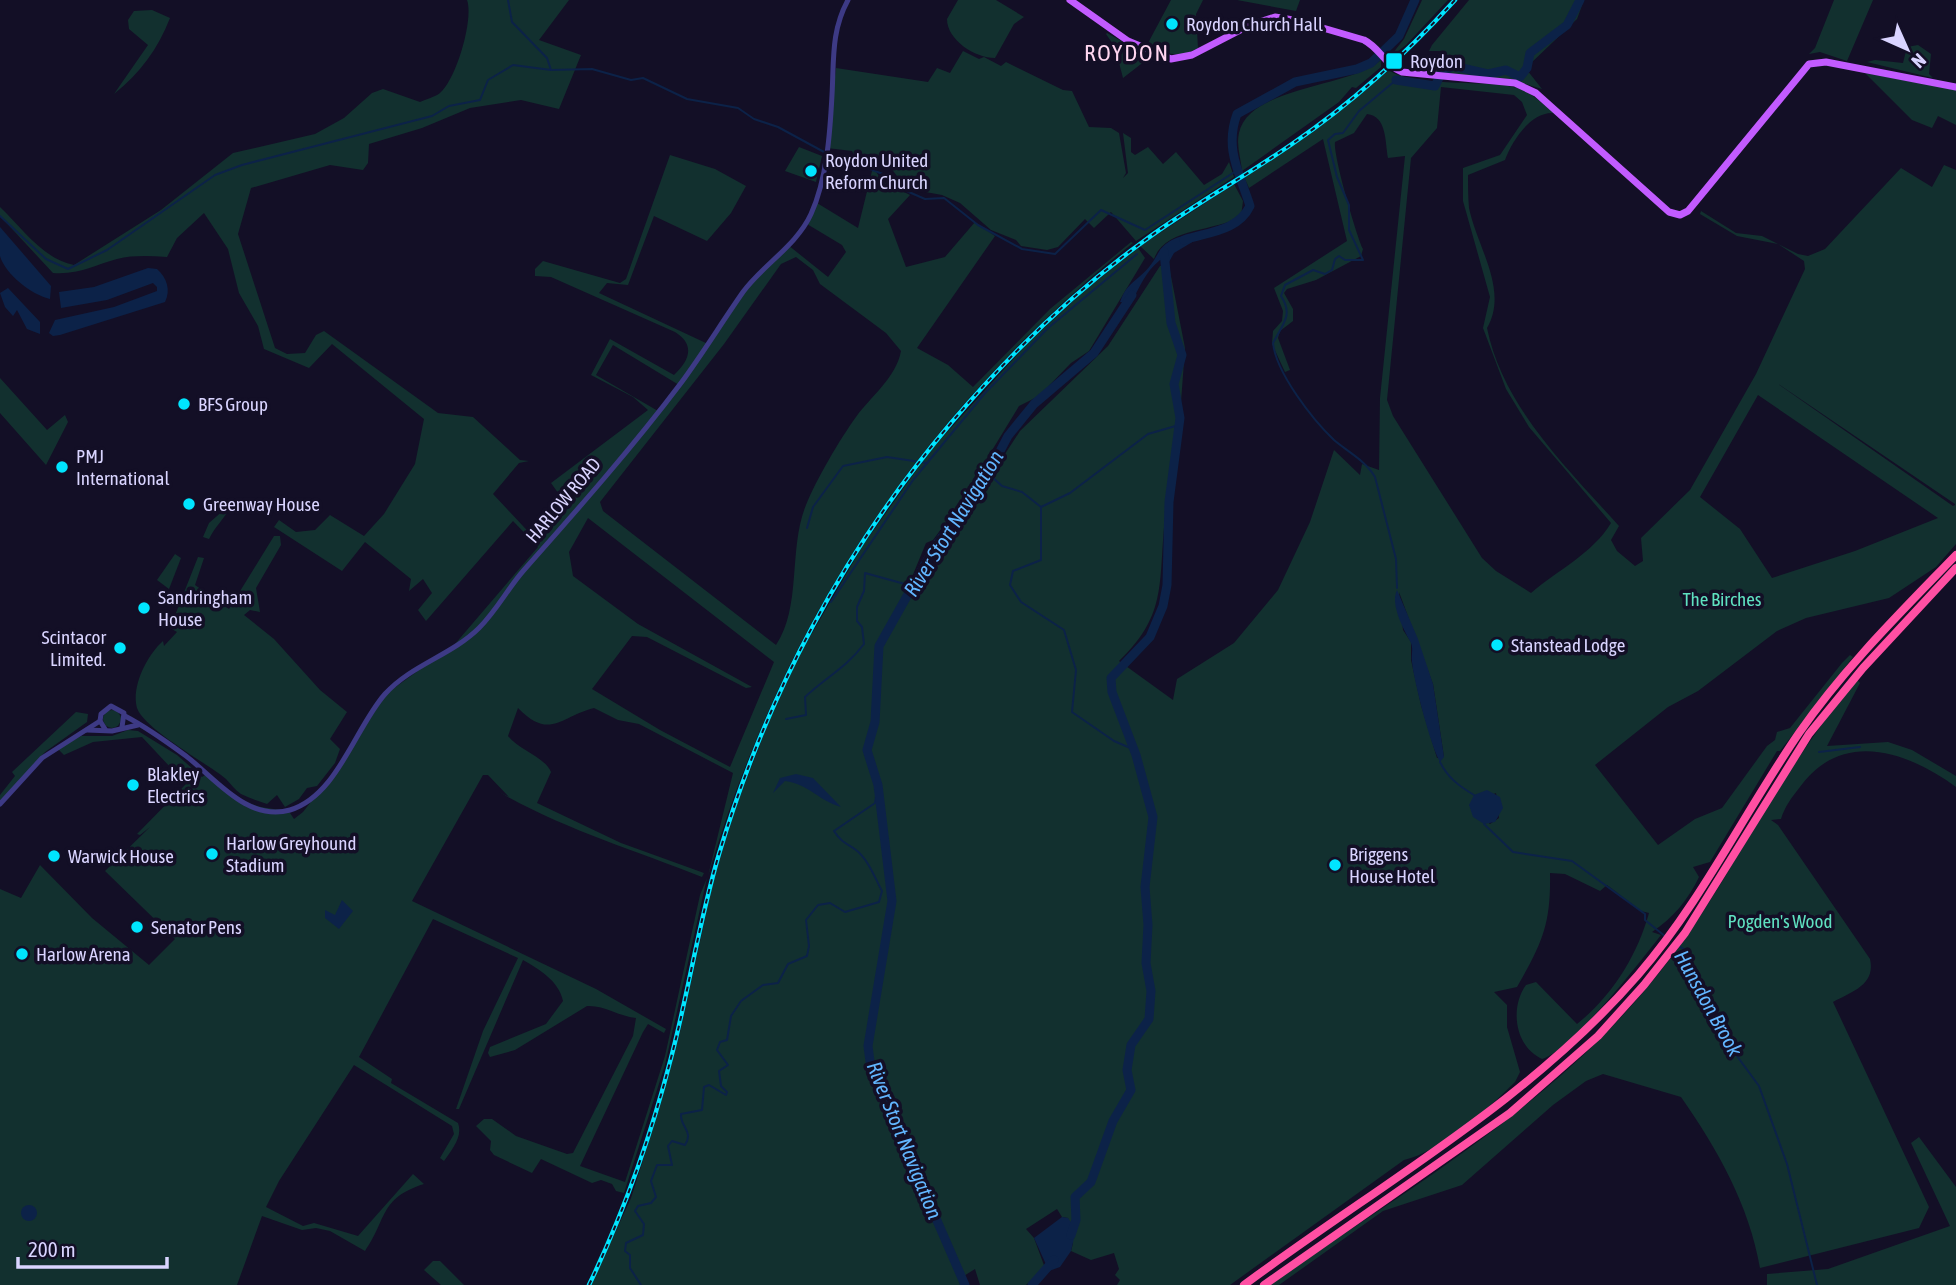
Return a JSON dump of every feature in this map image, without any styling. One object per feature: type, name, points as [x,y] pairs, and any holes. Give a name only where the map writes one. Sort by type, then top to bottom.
[{"type":"highway","points":[[1244,1285],[1516,1092],[1596,1020],[1676,926],[1787,751],[1823,700],[1892,621],[1956,555]]},
{"type":"highway","points":[[1264,1285],[1519,1105],[1598,1035],[1685,933],[1809,734],[1863,668],[1956,568]]},
{"type":"main road","points":[[1070,0],[1139,47],[1171,58],[1192,55],[1250,25],[1275,18],[1298,21],[1357,38],[1378,50],[1402,72],[1515,83],[1536,93],[1669,212],[1680,215],[1688,211],[1809,64],[1826,62],[1956,87]]},
{"type":"street","name":"HARLOW ROAD","points":[[125,716],[187,757],[229,793],[248,805],[266,811],[288,810],[316,794],[345,758],[386,694],[402,679],[454,648],[478,629],[679,386],[748,286],[807,222],[816,203],[824,166],[835,32],[848,0]]},
{"type":"street","points":[[0,804],[42,758],[100,721],[103,710],[111,706],[120,708],[125,716],[122,727]]},
{"type":"street","points":[[100,721],[105,729]]},
{"type":"street","points":[[87,730],[116,731],[122,727],[138,725]]},
{"type":"green space","points":[[467,0],[569,0],[539,40],[581,55],[559,109],[521,100],[470,108],[422,128],[369,144],[368,163],[363,170],[330,165],[251,188],[238,234],[275,348],[287,354],[305,353],[316,335],[324,331],[438,413],[473,417],[520,460],[529,461],[519,463],[493,494],[537,541],[562,513],[566,504],[551,483],[648,410],[633,397],[591,375],[610,339],[674,375],[686,359],[688,348],[682,337],[675,332],[551,277],[535,276],[535,269],[543,261],[620,283],[626,279],[670,155],[715,169],[746,186],[731,213],[707,241],[654,216],[628,285],[607,283],[599,293],[708,344],[748,286],[788,245],[828,277],[846,252],[842,245],[807,224],[817,203],[858,228],[873,167],[882,181],[910,195],[888,219],[906,267],[945,257],[975,222],[995,236],[917,348],[948,365],[973,387],[1050,309],[1133,243],[1057,308],[988,377],[926,449],[870,526],[821,606],[777,692],[740,781],[708,876],[733,773],[639,724],[618,720],[594,708],[547,725],[529,718],[518,708],[508,736],[543,762],[551,772],[537,803],[621,843],[704,873],[702,877],[548,817],[499,792],[509,797],[488,775],[483,775],[412,901],[596,989],[666,1029],[664,1033],[648,1024],[580,1166],[625,1182],[665,1056],[700,895],[707,878],[665,1065],[624,1193],[616,1191],[612,1184],[601,1180],[592,1183],[541,1159],[532,1173],[494,1155],[490,1150],[491,1141],[476,1126],[484,1119],[492,1119],[516,1136],[567,1154],[573,1153],[633,1036],[636,1018],[587,1006],[515,1050],[490,1057],[490,1047],[546,1024],[563,1001],[553,982],[523,960],[459,1109],[456,1109],[483,1031],[518,958],[433,919],[359,1057],[392,1079],[391,1083],[458,1123],[458,1138],[453,1147],[444,1161],[440,1158],[454,1134],[452,1126],[354,1065],[279,1181],[266,1207],[303,1226],[314,1223],[358,1236],[413,1174],[424,1184],[409,1190],[391,1203],[365,1251],[330,1231],[316,1228],[302,1230],[262,1216],[237,1285],[0,1285],[0,889],[21,898],[40,865],[92,918],[149,965],[175,939],[105,871],[150,827],[140,835],[137,834],[186,784],[142,737],[93,742],[64,755],[58,749],[81,736],[112,736],[128,730],[138,731],[177,755],[202,777],[207,774],[235,796],[253,805],[288,810],[294,819],[303,812],[345,758],[386,694],[455,644],[538,547],[513,521],[426,621],[418,610],[432,593],[423,579],[409,591],[411,579],[365,542],[342,571],[274,527],[279,520],[296,532],[315,530],[330,515],[364,536],[384,514],[415,464],[424,419],[332,344],[309,368],[264,349],[258,326],[239,293],[228,249],[204,213],[177,238],[167,257],[129,257],[79,271],[53,273],[0,216],[0,207],[43,250],[74,265],[161,210],[233,153],[315,134],[344,118],[372,93],[383,89],[420,102],[438,94],[446,86],[457,63],[466,34],[469,9]],"holes":[[[796,257],[813,270],[820,284],[886,333],[901,351],[889,378],[856,417],[836,448],[806,505],[797,540],[789,613],[776,645],[603,511],[600,502],[724,344],[781,264]],[[613,345],[679,385],[658,411],[596,375]],[[588,518],[774,662],[730,767],[660,730],[592,689],[632,636],[647,637],[746,688],[752,687],[638,624],[573,576],[569,552]]]},
{"type":"green space","points":[[958,0],[996,0],[1024,17],[1014,24],[995,58],[971,51],[952,34],[947,19]]},
{"type":"green space","points":[[1171,0],[1203,0],[1196,14],[1198,48],[1172,54],[1147,45]]},
{"type":"green space","points":[[1237,0],[1300,0],[1296,11]]},
{"type":"green space","points":[[1422,0],[1448,0],[1406,45],[1389,58],[1404,39]]},
{"type":"green space","points":[[1469,0],[1584,0],[1577,19],[1529,65],[1527,70],[1542,89],[1510,79],[1431,75],[1440,51],[1429,51],[1432,45]]},
{"type":"green space","points":[[1834,0],[1873,0],[1847,61],[1820,52],[1809,54],[1815,48]]},
{"type":"green space","points":[[152,10],[170,18],[147,60],[114,94],[148,45],[129,29],[128,20],[134,11]]},
{"type":"green space","points":[[1106,34],[1150,57],[1123,78],[1115,47]]},
{"type":"green space","points":[[1918,45],[1931,54],[1929,74],[1933,78],[1867,62],[1875,60],[1903,63],[1907,47]]},
{"type":"green space","points":[[963,51],[979,59],[984,57],[1001,66],[1006,62],[1063,90],[1072,91],[1089,127],[1111,128],[1119,133],[1126,173],[1123,178],[1128,173],[1123,133],[1131,138],[1131,152],[1135,155],[1148,147],[1163,164],[1176,152],[1204,185],[1222,174],[1229,162],[1234,177],[1136,241],[1111,212],[1094,228],[1085,219],[1058,247],[1047,250],[1021,246],[1016,240],[991,230],[960,203],[942,195],[920,191],[900,180],[891,168],[854,155],[852,151],[827,148],[836,68],[928,82],[937,68],[950,73]]},
{"type":"green space","points":[[1381,60],[1381,67],[1356,88],[1352,87],[1339,102],[1242,171],[1239,133],[1247,118],[1261,106],[1302,89],[1347,77]]},
{"type":"green space","name":"The Birches","points":[[1389,70],[1413,79],[1513,87],[1530,94],[1554,113],[1530,122],[1512,144],[1505,160],[1468,175],[1469,208],[1489,268],[1495,299],[1487,328],[1495,357],[1522,410],[1559,459],[1619,526],[1611,540],[1617,551],[1635,566],[1643,561],[1641,538],[1690,490],[1756,374],[1805,269],[1804,261],[1778,244],[1808,256],[1825,249],[1901,168],[1932,187],[1944,165],[1956,170],[1956,544],[1936,567],[1889,598],[1806,618],[1777,631],[1698,691],[1668,707],[1595,765],[1658,845],[1695,819],[1722,808],[1767,746],[1775,740],[1777,732],[1790,728],[1842,663],[1850,655],[1853,657],[1780,751],[1777,751],[1710,862],[1693,867],[1699,877],[1679,908],[1652,932],[1661,935],[1587,1023],[1555,1052],[1542,1059],[1525,1045],[1520,1036],[1517,1015],[1521,994],[1526,985],[1536,982],[1577,1024],[1601,1001],[1622,974],[1638,945],[1649,913],[1641,911],[1607,885],[1600,891],[1565,874],[1550,873],[1547,920],[1533,958],[1517,987],[1494,992],[1507,1005],[1507,1027],[1520,1072],[1515,1082],[1448,1139],[1404,1160],[1230,1285],[1117,1285],[1120,1280],[1115,1275],[1119,1269],[1114,1253],[1091,1260],[1071,1251],[1073,1243],[1068,1218],[1062,1217],[1057,1209],[1026,1229],[1034,1238],[1045,1268],[1026,1285],[980,1285],[975,1269],[959,1279],[960,1285],[591,1285],[631,1198],[659,1110],[680,1032],[714,878],[737,804],[771,716],[800,654],[863,545],[930,451],[1026,345],[1085,290],[1138,248],[1145,258],[1089,351],[1071,363],[1039,396],[1019,406],[958,506],[933,540],[926,543],[907,589],[911,598],[1020,431],[1108,346],[1160,266],[1169,266],[1185,348],[1181,402],[1183,430],[1176,432],[1157,600],[1145,630],[1119,661],[1173,700],[1177,679],[1234,643],[1278,590],[1310,522],[1334,450],[1360,475],[1362,464],[1379,470],[1380,398],[1405,156],[1388,158],[1382,125],[1374,116],[1367,114],[1354,133],[1335,142],[1341,178],[1363,249],[1361,256],[1316,280],[1287,289],[1284,293],[1293,309],[1293,321],[1280,331],[1278,338],[1290,370],[1285,372],[1272,344],[1273,331],[1282,321],[1283,311],[1274,288],[1347,241],[1323,139],[1249,188],[1244,177],[1313,132]],"holes":[[[1441,87],[1514,95],[1522,102],[1527,115],[1500,155],[1463,168],[1463,201],[1490,297],[1483,328],[1506,389],[1529,427],[1611,523],[1604,534],[1585,552],[1531,593],[1496,571],[1482,558],[1393,416],[1387,400],[1411,158],[1437,128]],[[1768,377],[1955,504],[1953,506]],[[1758,395],[1938,518],[1855,551],[1772,578],[1740,529],[1700,497]],[[1399,592],[1433,684],[1444,757],[1437,758],[1421,705],[1411,660],[1411,642],[1403,630]],[[1496,793],[1499,818],[1490,824],[1469,805]]]},
{"type":"green space","points":[[1865,73],[1956,90],[1956,125],[1938,116],[1932,128],[1912,120]]},
{"type":"green space","points":[[799,147],[822,156],[816,182],[785,171]]},
{"type":"green space","points":[[1234,184],[1243,201],[1241,216],[1169,241],[1154,259],[1140,246]]},
{"type":"green space","points":[[1701,211],[1736,233],[1762,236],[1778,244],[1737,236],[1700,214]]},
{"type":"green space","points":[[0,378],[47,430],[65,415],[68,422],[46,465],[0,413]]},
{"type":"green space","points":[[232,503],[209,539],[203,537],[209,523]]},
{"type":"green space","points":[[274,536],[280,536],[281,545],[256,588],[260,612],[250,610],[244,615],[274,639],[320,690],[347,712],[330,739],[340,749],[335,763],[317,786],[307,788],[299,799],[285,807],[277,795],[267,804],[241,794],[226,779],[152,726],[142,717],[136,700],[138,681],[146,663],[163,641],[164,646],[177,632],[170,628],[198,557],[204,558],[195,585],[229,609]]},
{"type":"green space","points":[[175,554],[181,558],[169,589],[157,580]]},
{"type":"green space","name":"Pogden's Wood","points":[[1856,679],[1860,683],[1827,746],[1888,742],[1912,750],[1956,776],[1956,787],[1937,774],[1896,756],[1855,752],[1835,757],[1817,769],[1792,798],[1781,819],[1771,820],[1778,825],[1870,959],[1871,968],[1866,981],[1833,1002],[1929,1207],[1919,1228],[1760,1268],[1740,1200],[1707,1137],[1681,1097],[1603,1074],[1586,1081],[1553,1105],[1462,1185],[1383,1211],[1279,1285],[1268,1285],[1476,1143],[1526,1105],[1618,1021],[1659,973],[1689,932],[1789,772]]},
{"type":"green space","points":[[108,710],[116,710],[121,719],[119,726],[108,728],[103,723],[103,715]]},
{"type":"green space","points":[[76,712],[88,714],[87,722],[45,752],[0,803],[0,795],[15,776],[12,772]]},
{"type":"green space","points":[[1919,1137],[1956,1187],[1956,1285],[1767,1285],[1767,1274],[1828,1269],[1950,1226],[1911,1143]]},
{"type":"green space","points":[[433,1261],[440,1261],[464,1285],[441,1285],[424,1270]]},
{"type":"water","points":[[0,227],[51,286],[50,299],[28,288],[7,270],[0,256]]},
{"type":"water","points":[[1192,234],[1194,241],[1174,253],[1169,262],[1160,260],[1150,270],[1131,303],[1120,302],[1128,287],[1147,270],[1164,245]]},
{"type":"water","points":[[148,268],[157,269],[166,280],[168,293],[165,302],[60,335],[53,336],[49,333],[55,320],[114,307],[157,291],[157,287],[153,283],[107,300],[61,308],[59,292],[94,287]]},
{"type":"water","points":[[8,288],[40,322],[40,334],[27,329],[17,310],[13,316],[5,307],[0,293]]},
{"type":"water","points":[[1397,590],[1433,684],[1444,757],[1440,762],[1419,698],[1411,644],[1396,609]]},
{"type":"water","points":[[796,774],[813,778],[841,807],[801,786],[785,781],[773,793],[780,778]]},
{"type":"water","points":[[1487,790],[1500,797],[1503,808],[1495,822],[1484,824],[1473,817],[1469,805],[1474,795]]},
{"type":"water","points":[[342,900],[353,911],[339,929],[325,918],[325,910],[335,915]]},
{"type":"water","points":[[26,1205],[32,1205],[37,1213],[35,1219],[26,1221],[21,1216],[21,1210]]},
{"type":"water","points":[[1062,1217],[1068,1218],[1076,1230],[1071,1251],[1060,1267],[1049,1271],[1034,1238]]},
{"type":"waterway","points":[[508,0],[512,22],[547,58],[551,70]]},
{"type":"waterway","name":"River Stort Navigation","points":[[1184,240],[1230,226],[1238,221],[1250,206],[1233,150],[1233,127],[1237,114],[1295,82],[1357,69],[1371,63],[1399,36],[1415,0]]},
{"type":"waterway","points":[[1396,80],[1435,86],[1442,72],[1453,66],[1488,74],[1506,70],[1520,77],[1527,68],[1530,53],[1567,25],[1580,0]]},
{"type":"waterway","points":[[0,216],[46,259],[68,269],[107,250],[215,175],[242,165],[432,116],[449,106],[480,100],[488,80],[513,65],[551,70],[592,69],[631,80],[643,78],[687,99],[738,108],[754,119],[778,127],[824,152]]},
{"type":"waterway","name":"Hunsdon Brook","points":[[1396,80],[1359,111],[1343,133],[1335,134],[1328,140],[1337,177],[1349,205],[1349,230],[1363,260],[1345,260],[1339,256],[1335,259],[1332,270],[1325,274],[1313,270],[1285,285],[1281,296],[1287,314],[1273,343],[1288,382],[1306,408],[1334,440],[1362,461],[1375,477],[1396,559],[1397,588]]},
{"type":"waterway","points":[[829,154],[883,174],[895,186],[925,199],[944,198],[978,225],[1022,249],[1055,254],[1101,210],[1145,230],[1236,171]]},
{"type":"waterway","points":[[1071,1235],[1076,1220],[1075,1197],[1091,1182],[1113,1121],[1131,1090],[1127,1070],[1131,1045],[1149,1019],[1151,991],[1146,963],[1148,925],[1145,887],[1153,817],[1136,755],[1112,692],[1111,678],[1150,637],[1163,606],[1167,585],[1169,502],[1180,418],[1174,384],[1182,355],[1171,323],[1164,252]]},
{"type":"waterway","points":[[831,602],[913,480],[985,393],[1048,328],[1137,254]]},
{"type":"waterway","name":"River Stort Navigation","points":[[965,1285],[871,1069],[868,1046],[892,901],[878,785],[867,750],[875,722],[879,646],[934,548],[988,474],[1008,436],[1034,404],[1094,353],[1132,295]]},
{"type":"waterway","points":[[991,476],[1002,486],[1022,492],[1041,507],[1070,493],[1148,434],[1179,425]]},
{"type":"waterway","points":[[807,528],[813,507],[843,466],[887,457],[927,463]]},
{"type":"waterway","points":[[1041,507],[1041,560],[1013,571],[1010,585],[1021,602],[1064,630],[1076,670],[1072,712],[1114,741],[1135,750]]},
{"type":"waterway","points":[[786,719],[806,715],[805,697],[850,660],[864,644],[862,627],[857,621],[857,607],[864,591],[865,573],[912,586]]},
{"type":"waterway","points":[[1819,752],[1860,747]]},
{"type":"waterway","points":[[1440,762],[1454,781],[1474,795]]},
{"type":"waterway","points":[[641,1285],[630,1268],[630,1255],[625,1251],[626,1243],[643,1235],[644,1224],[635,1211],[638,1206],[651,1203],[656,1197],[651,1181],[657,1165],[672,1165],[668,1146],[672,1141],[685,1145],[688,1136],[681,1114],[702,1110],[704,1087],[709,1085],[726,1095],[727,1092],[721,1086],[719,1071],[728,1065],[717,1050],[720,1042],[727,1040],[731,1016],[741,1001],[763,985],[778,983],[788,964],[807,956],[809,946],[806,920],[818,905],[830,903],[845,912],[879,902],[882,891],[868,863],[834,831],[875,803],[878,785]]},
{"type":"waterway","name":"Hunsdon Brook","points":[[1484,824],[1513,852],[1572,861],[1645,914],[1645,920],[1666,937]]},
{"type":"waterway","name":"Hunsdon Brook","points":[[1679,946],[1685,950],[1734,1052],[1759,1086],[1787,1164],[1817,1285]]},
{"type":"waterway","points":[[1032,1285],[1054,1260]]},
{"type":"railway","points":[[589,1285],[625,1202],[655,1116],[712,879],[738,795],[785,681],[843,573],[876,521],[951,423],[1018,350],[1066,304],[1162,228],[1274,156],[1336,112],[1398,58],[1455,0]]},
{"type":"place","name":"Roydon Church Hall","points":[[1172,24]]},
{"type":"place","name":"Roydon","points":[[1394,61]]},
{"type":"place","name":"Roydon United Reform Church","points":[[811,171]]},
{"type":"place","name":"BFS Group","points":[[184,404]]},
{"type":"place","name":"PMJ International","points":[[62,467]]},
{"type":"place","name":"Greenway House","points":[[189,504]]},
{"type":"place","name":"Sandringham House","points":[[144,608]]},
{"type":"place","name":"Stanstead Lodge","points":[[1497,645]]},
{"type":"place","name":"Scintacor Limited.","points":[[120,648]]},
{"type":"place","name":"Blakley Electrics","points":[[133,785]]},
{"type":"place","name":"Harlow Greyhound Stadium","points":[[212,854]]},
{"type":"place","name":"Warwick House","points":[[54,856]]},
{"type":"place","name":"Briggens House Hotel","points":[[1335,865]]},
{"type":"place","name":"Senator Pens","points":[[137,927]]},
{"type":"place","name":"Harlow Arena","points":[[22,954]]},
{"type":"district","name":"ROYDON","points":[[1127,53]]}]
